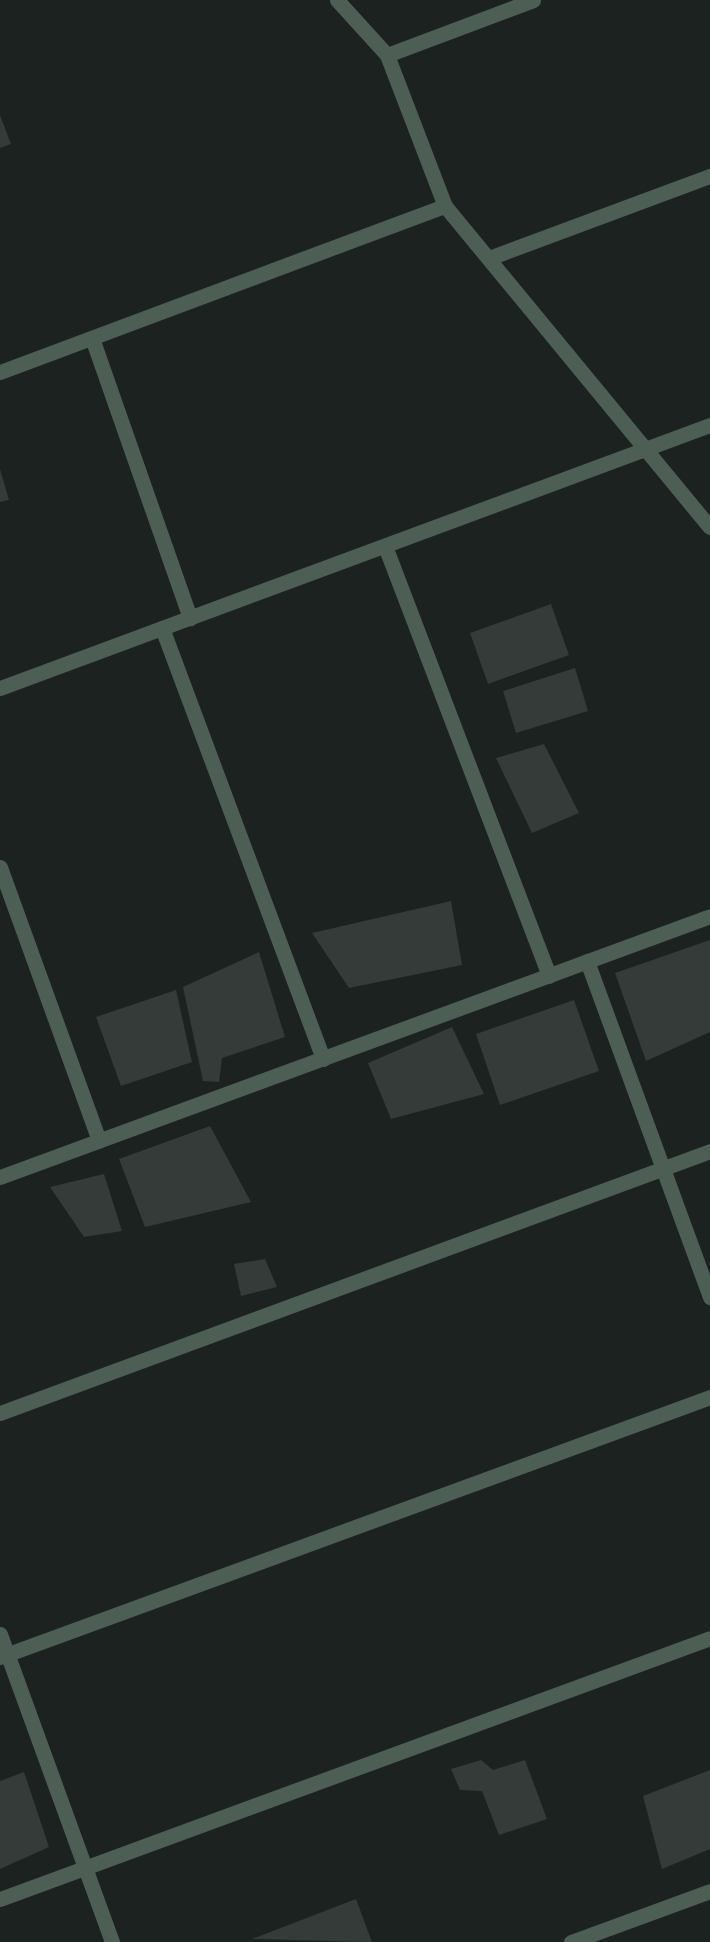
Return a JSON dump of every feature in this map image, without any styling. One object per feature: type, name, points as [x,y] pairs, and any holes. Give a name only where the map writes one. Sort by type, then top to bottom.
[{"type":"street","points":[[337,0],[387,56],[445,206],[710,527]]},
{"type":"street","points":[[387,56],[533,0]]},
{"type":"street","points":[[489,258],[710,176]]},
{"type":"street","points":[[0,372],[445,206]]},
{"type":"street","points":[[92,338],[190,618]]},
{"type":"street","points":[[0,688],[710,425]]},
{"type":"street","points":[[386,546],[549,976]]},
{"type":"street","points":[[162,628],[323,1059]]},
{"type":"street","points":[[0,867],[99,1141]]},
{"type":"street","points":[[0,1177],[710,916]]},
{"type":"street","points":[[587,961],[710,1297]]},
{"type":"street","points":[[0,1413],[710,1151]]},
{"type":"street","points":[[4,1656],[710,1397]]},
{"type":"street","points":[[0,1634],[4,1656],[112,1942]]},
{"type":"street","points":[[0,1899],[710,1638]]},
{"type":"street","points":[[571,1942],[710,1891]]},
{"type":"building","points":[[0,115],[11,144],[0,148]]},
{"type":"building","points":[[0,469],[9,500],[0,502]]},
{"type":"building","points":[[551,604],[569,655],[488,684],[470,633]]},
{"type":"building","points":[[575,668],[588,711],[516,733],[503,691]]},
{"type":"building","points":[[544,744],[579,813],[532,833],[496,758]]},
{"type":"building","points":[[451,901],[462,965],[349,988],[312,933]]},
{"type":"building","points":[[710,940],[710,1032],[646,1061],[615,973]]},
{"type":"building","points":[[259,952],[285,1037],[222,1058],[219,1082],[203,1081],[183,987]]},
{"type":"building","points":[[176,990],[192,1062],[121,1086],[96,1017]]},
{"type":"building","points":[[574,1000],[599,1071],[500,1105],[476,1034]]},
{"type":"building","points":[[452,1027],[484,1094],[391,1119],[368,1063]]},
{"type":"building","points":[[210,1126],[251,1202],[145,1227],[119,1159]]},
{"type":"building","points":[[104,1174],[122,1231],[84,1237],[50,1187]]},
{"type":"building","points":[[265,1259],[277,1287],[241,1296],[234,1264]]},
{"type":"building","points":[[481,1760],[493,1770],[525,1760],[547,1819],[499,1835],[482,1791],[460,1790],[451,1769]]},
{"type":"building","points":[[710,1770],[710,1849],[662,1869],[643,1796]]},
{"type":"building","points":[[24,1772],[49,1847],[0,1869],[0,1781]]},
{"type":"building","points":[[356,1899],[372,1942],[252,1939]]}]
